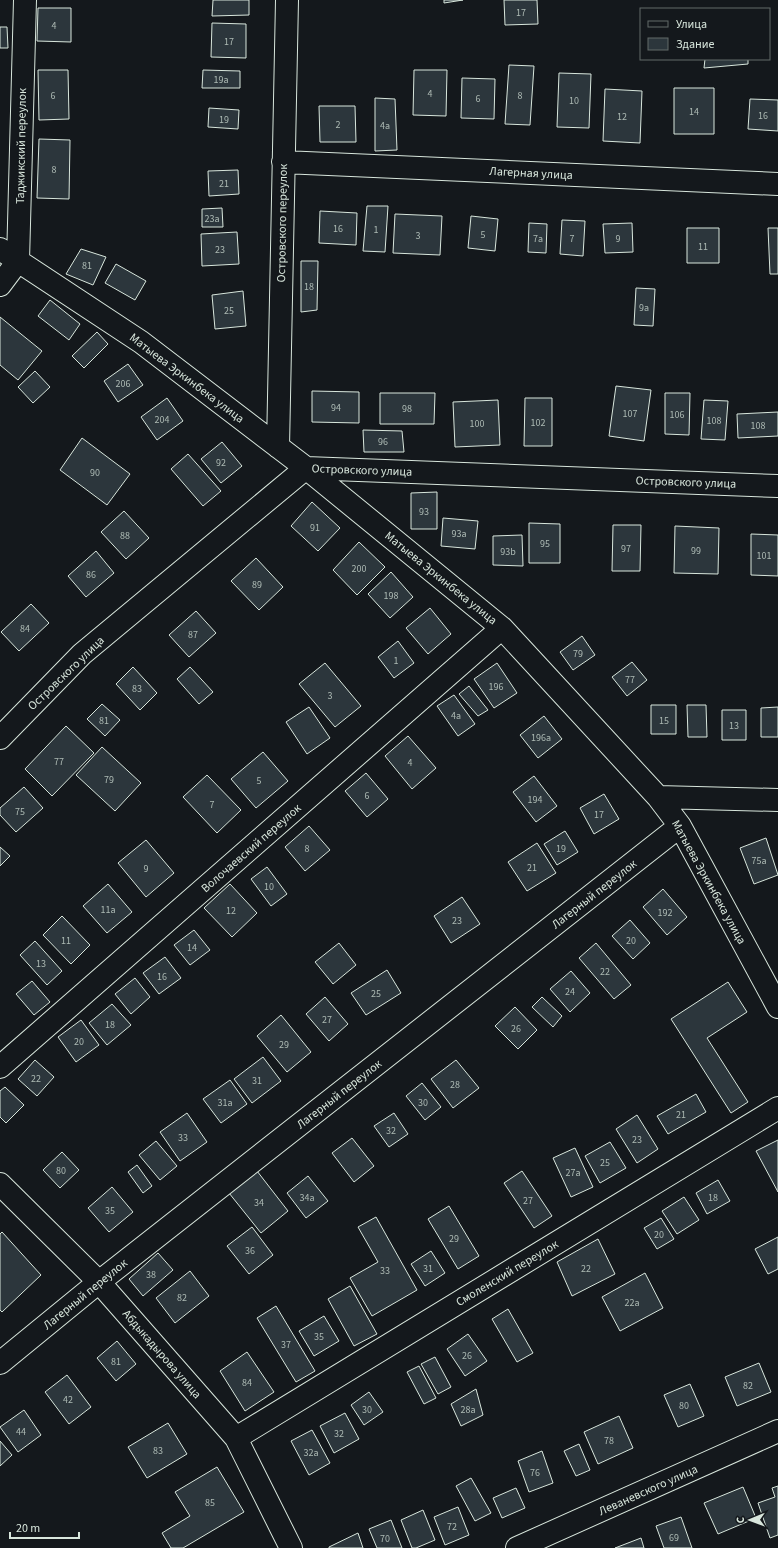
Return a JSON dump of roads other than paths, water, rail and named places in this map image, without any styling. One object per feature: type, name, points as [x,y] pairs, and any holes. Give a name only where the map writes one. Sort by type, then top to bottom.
[{"type":"street","name":"Таджикский переулок","points":[[18,261],[25,0]]},
{"type":"street","name":"Островского переулок","points":[[278,447],[287,0]]},
{"type":"street","name":"Лагерная улица","points":[[283,162],[778,184]]},
{"type":"street","name":"Матыева Эркинбека улица","points":[[0,249],[141,342],[306,468],[502,628],[658,797],[680,826],[778,1007]]},
{"type":"street","points":[[0,285],[18,261]]},
{"type":"street","name":"Островского улица","points":[[0,738],[82,654],[306,468],[778,486]]},
{"type":"street","name":"Волочаевский переулок","points":[[0,1067],[502,628]]},
{"type":"street","points":[[658,797],[778,800]]},
{"type":"street","name":"Лагерный переулок","points":[[0,1363],[99,1282],[680,826]]},
{"type":"street","name":"Смоленский переулок","points":[[236,1438],[778,1108]]},
{"type":"street","name":"Абдыкадырова улица","points":[[0,1184],[99,1282],[236,1438],[291,1548]]},
{"type":"street","name":"Леваневского улица","points":[[518,1548],[778,1431]]}]
